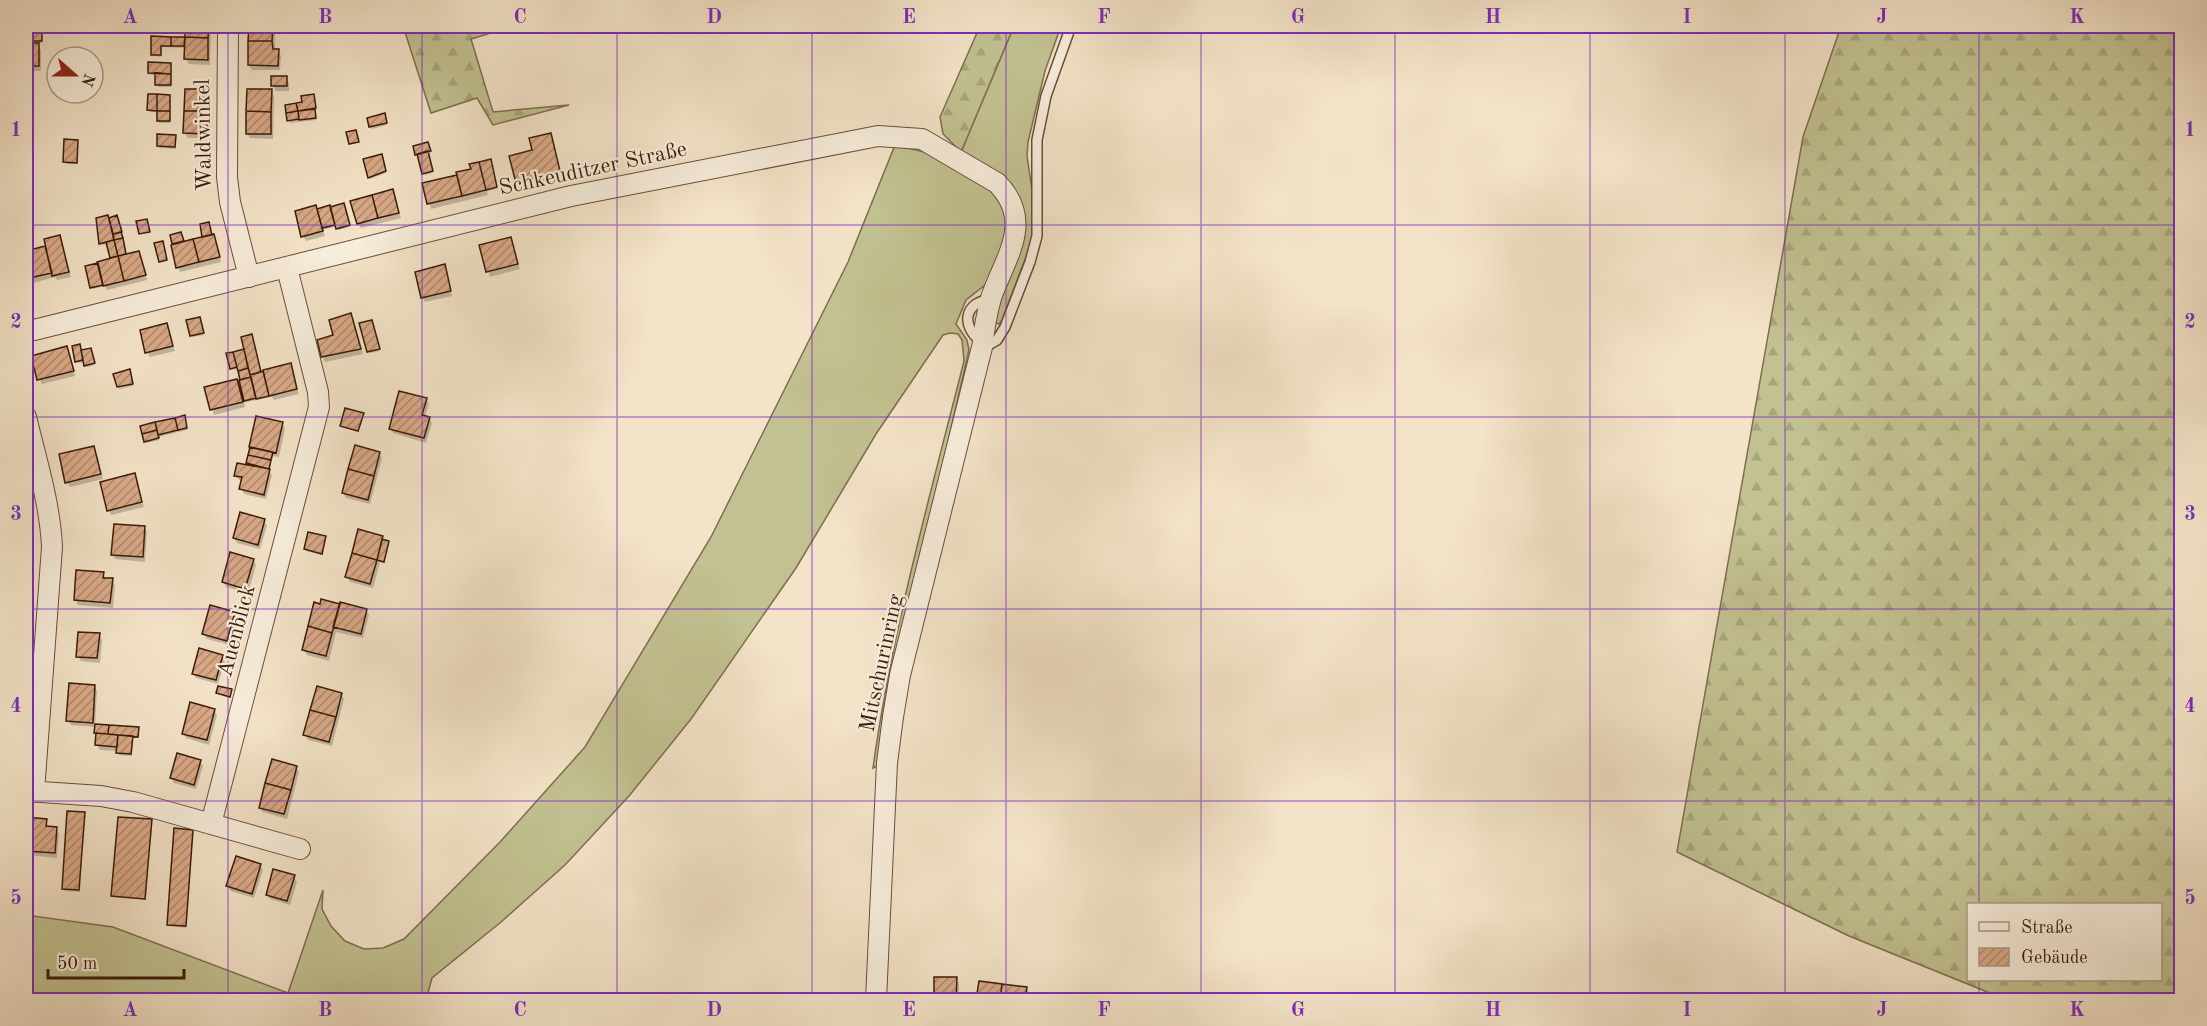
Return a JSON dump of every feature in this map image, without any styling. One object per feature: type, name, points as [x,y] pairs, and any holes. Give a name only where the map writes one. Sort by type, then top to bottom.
[{"type":"street","name":"Waldwinkel","points":[[228,26],[226,177],[249,277]]},
{"type":"street","name":"Schkeuditzer Straße","points":[[26,332],[571,196],[878,136],[922,139],[989,177],[1005,191],[1012,203],[1016,222],[1015,234],[1011,251],[992,297],[982,343]]},
{"type":"street","name":"Auenblick","points":[[211,824],[319,407],[318,392],[286,268]]},
{"type":"street","name":"Mitschurinring","points":[[876,1000],[887,763],[893,717],[903,664],[982,343]]},
{"type":"street","points":[[26,417],[47,507],[52,547],[30,791],[101,796],[133,802],[300,849]]},
{"type":"lane","points":[[982,343],[990,344],[996,340],[1005,327],[1030,262],[1037,236],[1037,140],[1046,96],[1071,26]]},
{"type":"green space","points":[[403,26],[514,26],[471,39],[493,112],[569,105],[493,125],[477,98],[431,113]]},
{"type":"green space","points":[[980,26],[1014,26],[961,152],[943,134],[940,117]]},
{"type":"green space","points":[[1014,26],[1061,26],[1045,71],[1028,142],[1033,235],[999,324],[993,322],[1022,222],[961,152]]},
{"type":"green space","points":[[1841,26],[2181,26],[2181,1000],[2007,1000],[1849,936],[1677,852],[1803,137]]},
{"type":"green space","points":[[895,145],[933,154],[999,196],[1011,223],[989,282],[966,300],[956,324],[967,340],[969,350],[896,669],[880,764],[873,768],[890,665],[964,361],[962,340],[958,334],[943,335],[876,434],[796,568],[691,719],[629,796],[565,865],[501,922],[432,978],[426,1000],[26,1000],[26,915],[113,927],[288,993],[323,890],[322,909],[331,926],[345,941],[364,949],[383,948],[404,939],[500,842],[585,747],[711,537],[848,262]]},
{"type":"building","points":[[185,26],[209,26],[208,38],[185,37]]},
{"type":"building","points":[[249,26],[273,26],[272,41],[248,41]]},
{"type":"building","points":[[26,32],[42,32],[42,41],[26,41]]},
{"type":"building","points":[[151,36],[171,37],[171,46],[161,46],[161,55],[151,55]]},
{"type":"building","points":[[171,37],[185,37],[184,46],[171,46]]},
{"type":"building","points":[[185,37],[208,38],[208,60],[184,59]]},
{"type":"building","points":[[248,41],[272,41],[273,49],[279,49],[278,66],[248,65]]},
{"type":"building","points":[[26,43],[39,43],[39,66],[26,66]]},
{"type":"building","points":[[148,62],[171,63],[171,74],[148,73]]},
{"type":"building","points":[[155,73],[171,74],[171,85],[155,85]]},
{"type":"building","points":[[271,76],[287,76],[287,86],[271,86]]},
{"type":"building","points":[[185,89],[208,89],[207,111],[184,111]]},
{"type":"building","points":[[247,89],[272,89],[271,112],[246,111]]},
{"type":"building","points":[[148,94],[157,94],[157,111],[147,110]]},
{"type":"building","points":[[157,94],[170,95],[170,111],[157,111]]},
{"type":"building","points":[[314,94],[316,108],[298,111],[296,103],[302,102],[301,96]]},
{"type":"building","points":[[296,103],[298,111],[286,113],[285,105]]},
{"type":"building","points":[[315,109],[316,118],[299,120],[298,111]]},
{"type":"building","points":[[157,111],[170,111],[170,121],[157,121]]},
{"type":"building","points":[[184,111],[207,111],[207,134],[183,133]]},
{"type":"building","points":[[246,111],[271,112],[271,134],[246,134]]},
{"type":"building","points":[[298,111],[299,119],[287,121],[286,113]]},
{"type":"building","points":[[385,113],[387,123],[369,127],[367,118]]},
{"type":"building","points":[[356,130],[359,142],[349,144],[346,132]]},
{"type":"building","points":[[551,133],[560,171],[516,183],[509,156],[532,150],[529,138]]},
{"type":"building","points":[[157,134],[176,135],[175,147],[157,146]]},
{"type":"building","points":[[64,139],[78,140],[77,163],[63,162]]},
{"type":"building","points":[[428,142],[431,151],[415,155],[413,146]]},
{"type":"building","points":[[428,151],[433,171],[422,174],[417,154]]},
{"type":"building","points":[[382,154],[386,171],[368,178],[363,159]]},
{"type":"building","points":[[491,159],[497,187],[486,190],[479,162]]},
{"type":"building","points":[[479,162],[486,190],[462,196],[456,172],[471,169],[469,164]]},
{"type":"building","points":[[26,165],[31,165],[30,177],[26,177]]},
{"type":"building","points":[[457,175],[462,196],[427,204],[422,183]]},
{"type":"building","points":[[393,189],[399,213],[378,218],[372,195]]},
{"type":"building","points":[[372,195],[378,218],[357,224],[350,201]]},
{"type":"building","points":[[344,203],[350,225],[336,229],[330,207]]},
{"type":"building","points":[[316,205],[323,231],[301,237],[295,211]]},
{"type":"building","points":[[330,205],[335,225],[322,228],[317,209]]},
{"type":"building","points":[[108,215],[114,240],[99,244],[96,218]]},
{"type":"building","points":[[117,215],[122,232],[113,234],[109,218]]},
{"type":"building","points":[[147,219],[150,232],[139,234],[136,221]]},
{"type":"building","points":[[209,222],[212,235],[202,237],[200,224]]},
{"type":"building","points":[[121,232],[123,238],[114,240],[113,234]]},
{"type":"building","points":[[181,232],[184,241],[172,244],[170,235]]},
{"type":"building","points":[[214,234],[220,257],[199,262],[193,239]]},
{"type":"building","points":[[60,235],[69,272],[52,276],[44,239]]},
{"type":"building","points":[[511,237],[518,264],[486,272],[479,245]]},
{"type":"building","points":[[123,238],[126,254],[118,256],[114,240]]},
{"type":"building","points":[[193,239],[199,262],[176,268],[171,245]]},
{"type":"building","points":[[114,240],[118,256],[110,258],[106,242]]},
{"type":"building","points":[[163,241],[167,260],[159,262],[154,243]]},
{"type":"building","points":[[45,246],[52,273],[29,278],[26,251]]},
{"type":"building","points":[[139,251],[146,275],[124,281],[118,256]]},
{"type":"building","points":[[118,256],[124,281],[103,286],[97,262]]},
{"type":"building","points":[[98,263],[103,285],[90,288],[85,266]]},
{"type":"building","points":[[445,264],[451,291],[421,298],[415,272]]},
{"type":"building","points":[[351,313],[361,349],[321,357],[317,340],[333,335],[329,320]]},
{"type":"building","points":[[200,317],[204,333],[190,336],[186,320]]},
{"type":"building","points":[[372,320],[380,349],[367,352],[359,323]]},
{"type":"building","points":[[167,323],[173,346],[145,353],[140,330]]},
{"type":"building","points":[[252,334],[261,372],[250,375],[241,337]]},
{"type":"building","points":[[80,344],[83,360],[75,362],[72,346]]},
{"type":"building","points":[[67,346],[74,371],[37,380],[31,356]]},
{"type":"building","points":[[91,348],[95,363],[84,366],[81,350]]},
{"type":"building","points":[[244,349],[248,368],[238,371],[233,352]]},
{"type":"building","points":[[233,352],[237,367],[230,369],[226,353]]},
{"type":"building","points":[[291,363],[297,389],[269,396],[263,370]]},
{"type":"building","points":[[248,368],[251,377],[240,380],[238,371]]},
{"type":"building","points":[[130,369],[133,384],[117,387],[113,374]]},
{"type":"building","points":[[263,371],[269,396],[256,399],[250,375]]},
{"type":"building","points":[[251,377],[256,398],[244,401],[239,380]]},
{"type":"building","points":[[237,379],[243,402],[210,410],[204,387]]},
{"type":"building","points":[[399,391],[427,398],[422,415],[430,417],[424,438],[389,429]]},
{"type":"building","points":[[345,408],[364,413],[358,431],[340,426]]},
{"type":"building","points":[[185,415],[187,428],[178,430],[175,418]]},
{"type":"building","points":[[256,416],[283,422],[276,453],[249,447]]},
{"type":"building","points":[[175,418],[178,430],[158,435],[155,422]]},
{"type":"building","points":[[155,422],[157,430],[142,434],[140,426]]},
{"type":"building","points":[[157,430],[159,438],[144,442],[142,434]]},
{"type":"building","points":[[355,445],[380,452],[374,476],[348,469]]},
{"type":"building","points":[[94,446],[101,474],[65,483],[59,454]]},
{"type":"building","points":[[250,447],[273,452],[271,460],[248,455]]},
{"type":"building","points":[[248,455],[271,460],[269,469],[246,463]]},
{"type":"building","points":[[237,463],[270,469],[264,495],[239,489],[242,477],[234,476]]},
{"type":"building","points":[[348,469],[374,476],[368,500],[342,493]]},
{"type":"building","points":[[135,473],[142,502],[107,511],[100,482]]},
{"type":"building","points":[[240,512],[265,519],[258,545],[233,538]]},
{"type":"building","points":[[114,524],[145,526],[143,557],[111,555]]},
{"type":"building","points":[[358,529],[383,536],[377,560],[352,553]]},
{"type":"building","points":[[308,532],[326,536],[322,554],[304,549]]},
{"type":"building","points":[[382,539],[389,541],[384,562],[377,560]]},
{"type":"building","points":[[230,552],[254,559],[245,589],[222,582]]},
{"type":"building","points":[[352,553],[377,560],[370,584],[345,577]]},
{"type":"building","points":[[76,570],[104,572],[103,578],[113,578],[110,603],[74,600]]},
{"type":"building","points":[[321,599],[340,604],[332,633],[308,626],[314,602],[320,604]]},
{"type":"building","points":[[340,602],[367,609],[361,634],[333,627]]},
{"type":"building","points":[[210,605],[235,612],[227,641],[202,634]]},
{"type":"building","points":[[308,626],[332,633],[326,656],[302,650]]},
{"type":"building","points":[[78,632],[100,633],[97,658],[76,657]]},
{"type":"building","points":[[199,648],[223,655],[216,680],[192,674]]},
{"type":"building","points":[[69,683],[95,685],[93,723],[66,721]]},
{"type":"building","points":[[218,686],[232,689],[230,697],[216,693]]},
{"type":"building","points":[[317,686],[342,693],[336,717],[310,710]]},
{"type":"building","points":[[190,702],[215,709],[207,740],[182,734]]},
{"type":"building","points":[[310,710],[336,717],[329,742],[303,735]]},
{"type":"building","points":[[95,724],[109,725],[108,734],[94,733]]},
{"type":"building","points":[[109,725],[139,727],[138,737],[108,734]]},
{"type":"building","points":[[96,733],[118,735],[117,747],[95,745]]},
{"type":"building","points":[[118,735],[133,736],[131,754],[116,753]]},
{"type":"building","points":[[177,753],[201,760],[194,785],[170,778]]},
{"type":"building","points":[[272,759],[297,766],[291,790],[265,783]]},
{"type":"building","points":[[265,783],[291,790],[284,814],[259,808]]},
{"type":"building","points":[[67,811],[85,812],[79,890],[62,889]]},
{"type":"building","points":[[26,817],[47,819],[46,826],[57,827],[55,853],[26,851]]},
{"type":"building","points":[[118,817],[152,819],[145,899],[111,896]]},
{"type":"building","points":[[174,828],[193,830],[186,926],[167,925]]},
{"type":"building","points":[[236,856],[261,864],[252,894],[226,886]]},
{"type":"building","points":[[273,869],[295,875],[287,901],[266,895]]},
{"type":"building","points":[[934,977],[957,977],[956,1000],[934,1000]]},
{"type":"building","points":[[979,981],[1002,984],[1000,1000],[976,1000]]},
{"type":"building","points":[[1002,984],[1027,987],[1025,1000],[1000,1000]]}]
